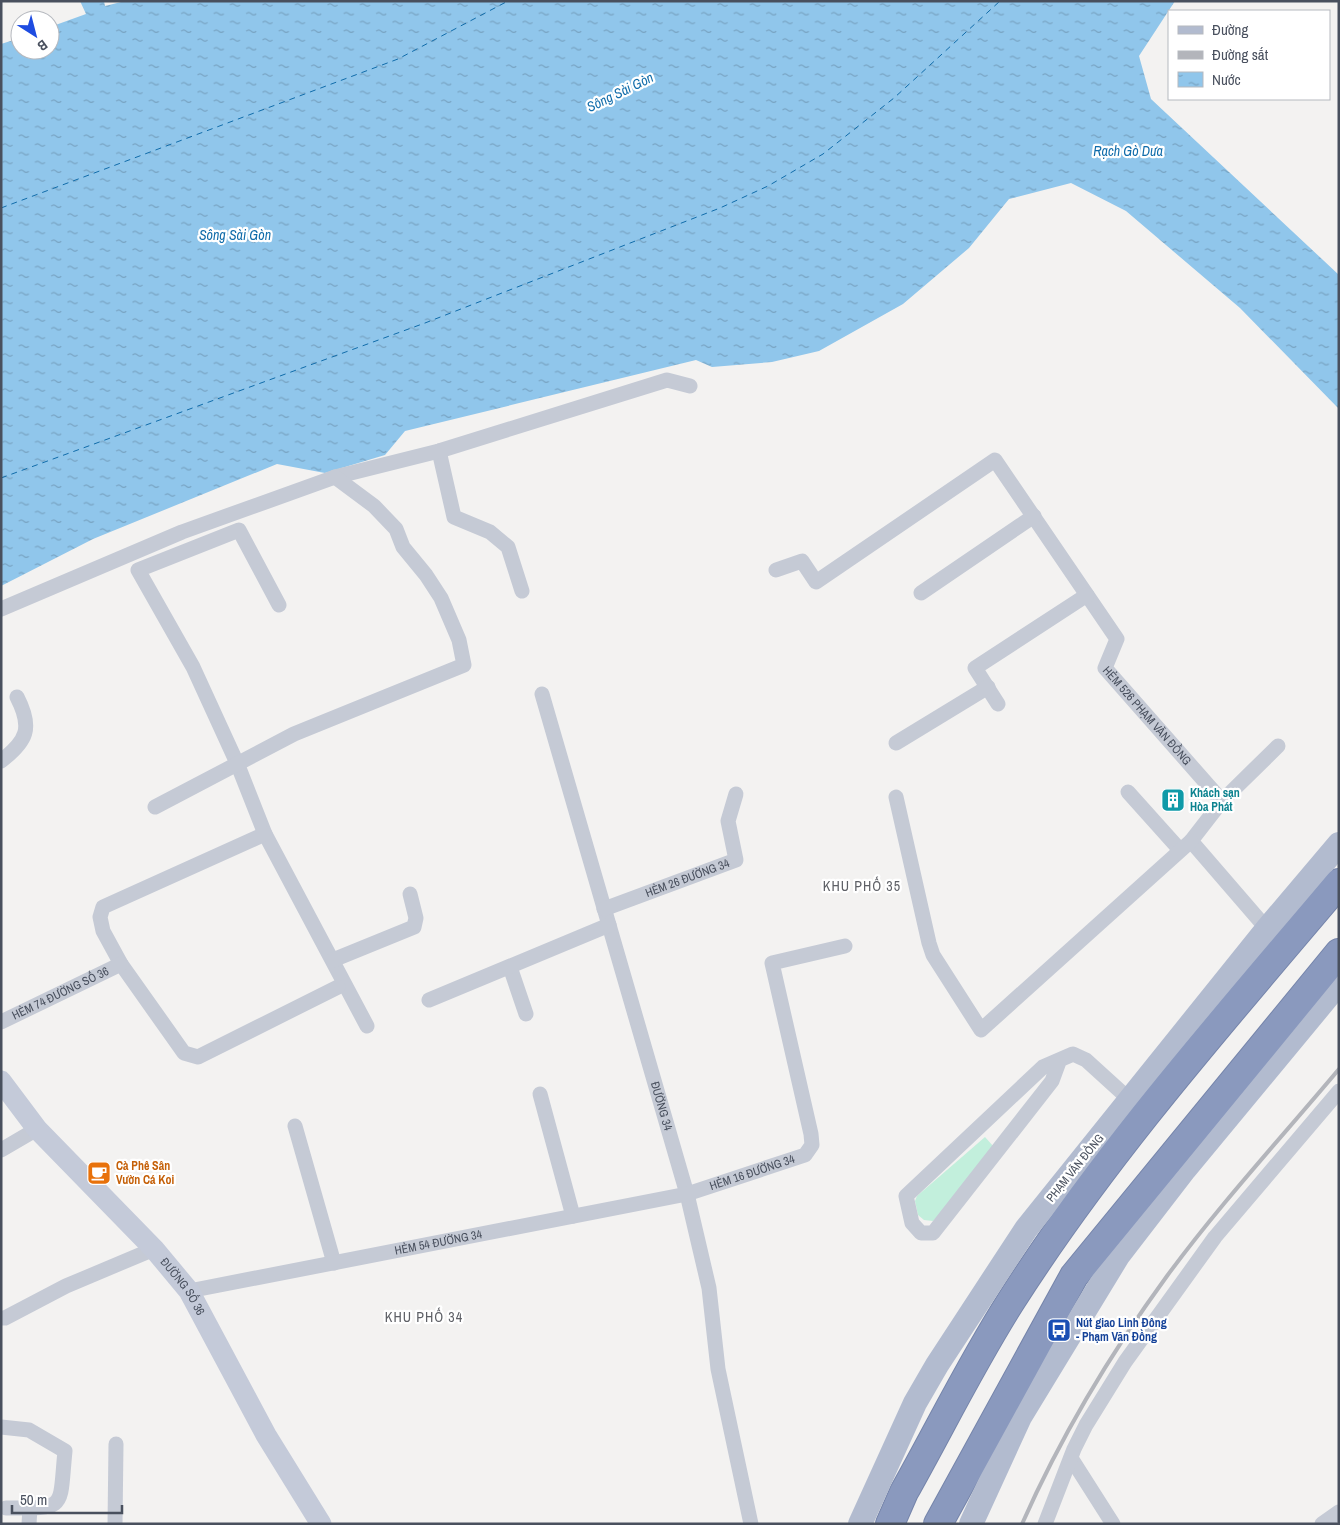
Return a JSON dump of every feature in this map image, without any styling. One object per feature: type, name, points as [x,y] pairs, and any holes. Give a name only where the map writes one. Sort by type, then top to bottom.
[{"type":"highway","name":"PHẠM VĂN ĐỒNG","points":[[890,1524],[904,1492],[1011,1302],[1053,1238],[1150,1110],[1339,882]]},
{"type":"highway","points":[[938,1524],[1074,1276],[1339,953]]},
{"type":"main road","name":"PHẠM VĂN ĐỒNG","points":[[858,1521],[915,1404],[937,1365],[1026,1229],[1267,929],[1339,844]]},
{"type":"main road","points":[[971,1524],[1020,1417],[1118,1256],[1186,1169],[1339,983]]},
{"type":"main road","name":"ĐƯỜNG SỐ 36","points":[[1,1081],[37,1129],[154,1249],[189,1291],[266,1435],[321,1524]]},
{"type":"main road","points":[[1026,1229],[1053,1238]]},
{"type":"main road","points":[[858,1521],[904,1492]]},
{"type":"street","points":[[1,609],[182,532],[335,477],[439,451],[667,380],[690,386]]},
{"type":"street","points":[[439,451],[454,517],[490,532],[508,547],[522,590]]},
{"type":"street","name":"HẺM 526 PHẠM VĂN ĐỒNG","points":[[776,570],[802,561],[816,582],[995,460],[1117,639],[1105,668],[1222,801]]},
{"type":"street","points":[[155,806],[294,734],[464,665],[459,640],[441,598],[426,575],[403,547],[396,529],[374,506],[335,477]]},
{"type":"street","points":[[921,594],[1034,516]]},
{"type":"street","points":[[279,605],[239,530],[138,570],[193,667],[237,763],[265,834],[367,1026]]},
{"type":"street","points":[[998,704],[975,668],[1087,595]]},
{"type":"street","points":[[896,743],[988,687]]},
{"type":"street","name":"ĐƯỜNG 34","points":[[542,694],[687,1194],[709,1288],[718,1369],[750,1524]]},
{"type":"street","points":[[1,761],[21,744],[26,735],[24,710],[17,697]]},
{"type":"street","points":[[896,797],[928,943],[933,955],[981,1030],[1186,846],[1222,801],[1278,746]]},
{"type":"street","points":[[1128,792],[1186,846],[1267,929]]},
{"type":"street","name":"HẺM 26 ĐƯỜNG 34","points":[[604,909],[736,860],[728,821],[736,794]]},
{"type":"street","points":[[265,834],[103,906],[100,917],[103,931],[121,964],[184,1053],[198,1057],[338,987]]},
{"type":"street","points":[[333,960],[414,927],[416,918],[410,894]]},
{"type":"street","points":[[429,1000],[609,925]]},
{"type":"street","name":"HẺM 16 ĐƯỜNG 34","points":[[687,1194],[806,1155],[812,1145],[808,1118],[772,963],[845,946]]},
{"type":"street","name":"HẺM 74 ĐƯỜNG SỐ 36","points":[[1,1022],[121,964]]},
{"type":"street","points":[[510,967],[526,1014]]},
{"type":"street","points":[[1058,1062],[1052,1081],[951,1212],[932,1233],[921,1233],[912,1223],[906,1196],[1043,1067],[1073,1054],[1086,1060],[1130,1100]]},
{"type":"street","points":[[1045,1524],[1086,1425],[1126,1362],[1215,1238],[1339,1091]]},
{"type":"street","points":[[540,1094],[573,1216]]},
{"type":"street","points":[[295,1126],[334,1263]]},
{"type":"street","points":[[1,1150],[37,1129]]},
{"type":"street","name":"HẺM 54 ĐƯỜNG 34","points":[[189,1291],[687,1194]]},
{"type":"street","points":[[1,1318],[5,1318],[66,1286],[154,1249]]},
{"type":"street","points":[[1,1427],[29,1430],[65,1451],[60,1498],[54,1506],[48,1508],[6,1508]]},
{"type":"street","points":[[115,1524],[116,1444]]},
{"type":"street","points":[[1071,1458],[1113,1524]]},
{"type":"street","points":[[29,1524],[30,1508]]},
{"type":"street","points":[[1322,1524],[1339,1512]]},
{"type":"green space","points":[[985,1137],[993,1146],[939,1215],[933,1221],[924,1220],[918,1215],[915,1201],[917,1196]]},
{"type":"water","name":"Sông Sài Gòn","points":[[80,1],[104,1],[105,6],[125,1],[1175,1],[1139,56],[1151,99],[1339,275],[1339,409],[1240,308],[1126,211],[1071,183],[1009,199],[969,248],[903,304],[819,351],[772,362],[712,367],[696,360],[405,431],[385,455],[325,473],[277,464],[93,539],[1,586],[1,44],[10,41],[10,60],[60,60],[60,23],[86,14]]},
{"type":"ferry route","points":[[1,208],[398,59],[508,1]]},
{"type":"ferry route","points":[[1,478],[425,323],[720,208],[768,186],[823,154],[894,98],[1000,1]]},
{"type":"railway","points":[[1022,1524],[1070,1427],[1106,1366],[1146,1305],[1208,1223],[1339,1069]]},
{"type":"place","name":"Khách sạn Hòa Phát","points":[[1173,800]]},
{"type":"place","name":"Cà Phê Sân Vườn Cá Koi","points":[[99,1173]]},
{"type":"place","name":"Nút giao Linh Đông - Phạm Văn Đồng","points":[[1059,1330]]},
{"type":"district","name":"KHU PHỐ 35","points":[[862,886]]},
{"type":"district","name":"KHU PHỐ 34","points":[[424,1317]]},
{"type":"water label","name":"Rạch Gò Dưa","points":[[1128,151]]}]
